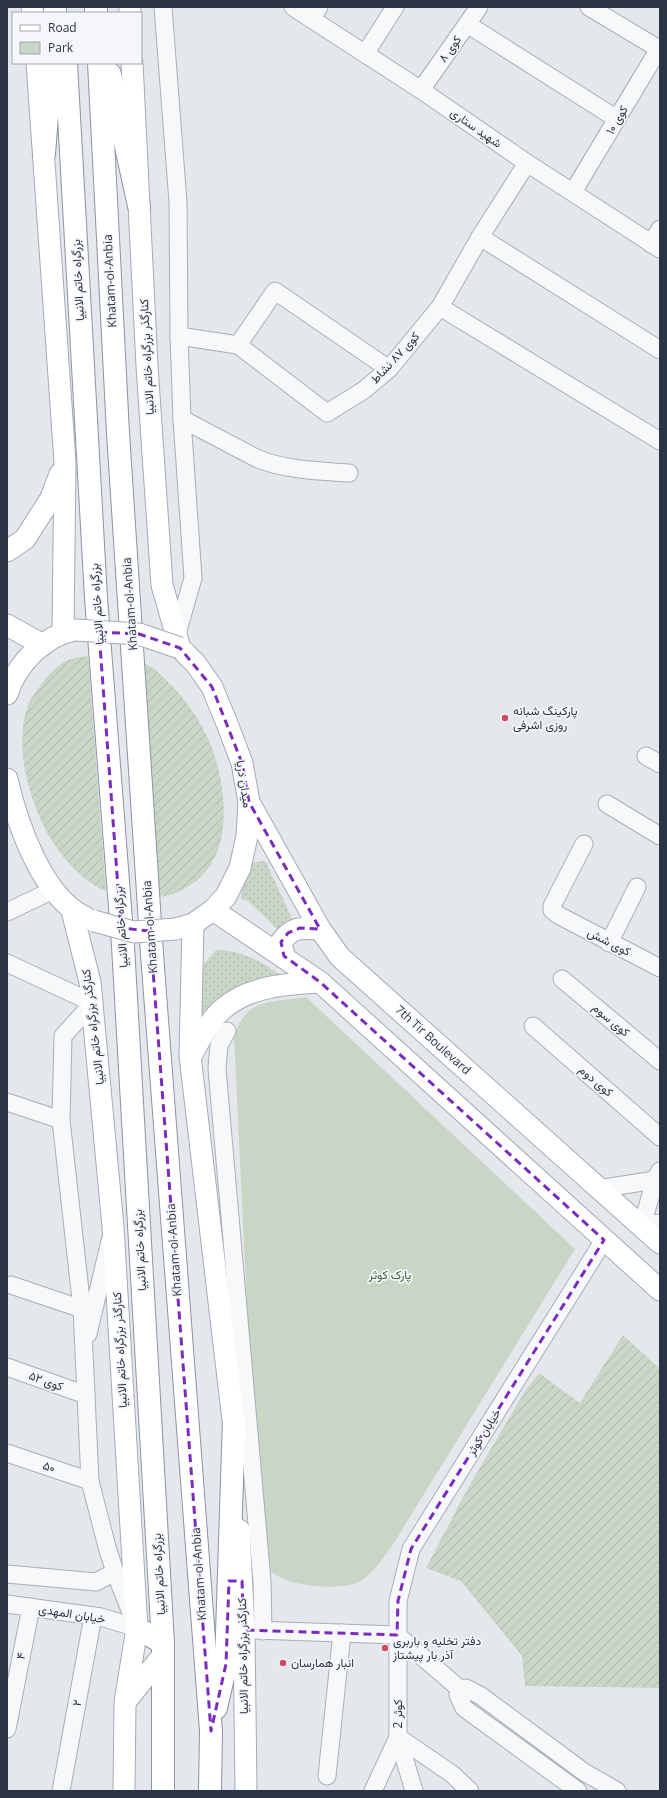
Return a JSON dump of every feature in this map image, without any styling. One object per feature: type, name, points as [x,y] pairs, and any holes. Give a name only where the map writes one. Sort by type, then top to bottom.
[{"type":"highway","points":[[44,154],[51,64]]},
{"type":"highway","name":"بزرگراه خاتم الانبیا","points":[[66,64],[96,598],[123,954],[163,1649],[163,1791]]},
{"type":"highway","name":"Khatam-ol-Anbia","points":[[99,64],[118,433],[152,954],[211,1731],[210,1791]]},
{"type":"highway","points":[[107,64],[139,206]]},
{"type":"highway","points":[[211,1731],[226,1664],[234,1419]]},
{"type":"highway","points":[[137,1628],[163,1649]]},
{"type":"main road","points":[[37,64],[65,462],[69,631]]},
{"type":"main road","name":"کنارگذر بزرگراه خاتم الانبیا","points":[[132,64],[146,366],[162,585],[179,641]]},
{"type":"main road","points":[[7,551],[25,539],[51,498],[65,462]]},
{"type":"main road","points":[[7,625],[42,645]]},
{"type":"main road","points":[[7,694],[20,666],[42,645],[69,631],[138,634],[179,641]]},
{"type":"main road","name":"میدان دریا","points":[[179,641],[212,687],[242,763],[249,802],[247,836],[240,868],[226,896],[213,910],[184,927]]},
{"type":"main road","points":[[7,779],[11,798],[29,848],[53,890],[72,911],[94,921],[134,932],[184,927]]},
{"type":"main road","name":"7th Tir Boulevard","points":[[249,802],[320,929],[340,957],[598,1189],[651,1224],[660,1243]]},
{"type":"main road","points":[[213,910],[284,956],[320,982],[660,1290]]},
{"type":"main road","name":"کنارگذر بزرگراه خاتم الانبیا","points":[[72,911],[90,982],[93,1003],[113,1227],[137,1628],[125,1702],[124,1791]]},
{"type":"main road","name":"کنارگذر بزرگراه خاتم الانبیا","points":[[184,927],[190,1056],[234,1419],[254,1630],[246,1791]]},
{"type":"main road","points":[[284,956],[281,942],[288,933],[300,928],[320,929]]},
{"type":"main road","points":[[190,1056],[212,1022],[223,1009],[241,997],[287,984],[320,982]]},
{"type":"main road","points":[[125,1702],[163,1649]]},
{"type":"street","points":[[163,7],[178,202],[179,336],[182,418],[193,578],[179,641]]},
{"type":"street","name":"شهید ستاری","points":[[293,7],[315,13],[365,54],[655,247]]},
{"type":"street","points":[[365,54],[395,7]]},
{"type":"street","name":"کوی ۸","points":[[421,90],[479,7]]},
{"type":"street","points":[[589,7],[660,48]]},
{"type":"street","points":[[467,24],[617,120]]},
{"type":"street","name":"کوی ۱۰","points":[[573,192],[660,48]]},
{"type":"street","name":"کوی ۸۷ نشاط","points":[[179,336],[238,345],[327,412],[364,390],[388,369],[440,307],[480,237],[527,163]]},
{"type":"street","points":[[655,247],[660,229]]},
{"type":"street","points":[[480,237],[660,350]]},
{"type":"street","points":[[238,345],[275,292],[388,369]]},
{"type":"street","points":[[440,307],[660,441]]},
{"type":"street","points":[[182,418],[258,459],[269,463],[318,471],[349,473]]},
{"type":"street","points":[[608,804],[660,836]]},
{"type":"street","name":"کوی شش","points":[[584,844],[552,906],[552,910],[558,915],[609,943],[660,968]]},
{"type":"street","points":[[609,943],[637,887]]},
{"type":"street","points":[[7,912],[53,890]]},
{"type":"street","points":[[7,963],[93,1003],[63,1036],[62,1120],[82,1309],[90,1481],[115,1572],[137,1628]]},
{"type":"street","name":"کوی سوم","points":[[562,979],[660,1061]]},
{"type":"street","name":"کوی دوم","points":[[533,1026],[660,1137]]},
{"type":"street","points":[[226,1031],[219,1045],[217,1069],[262,1581],[254,1630],[397,1635],[461,1690]]},
{"type":"street","points":[[7,1102],[62,1120]]},
{"type":"street","points":[[598,1189],[658,1176],[651,1224]]},
{"type":"street","points":[[84,1354],[113,1227]]},
{"type":"street","name":"خیابان کوثر","points":[[397,1635],[398,1601],[411,1549],[604,1240]]},
{"type":"street","points":[[11,1285],[82,1309]]},
{"type":"street","name":"کوی ۵۲","points":[[7,1367],[86,1395]]},
{"type":"street","name":"۵۰","points":[[7,1453],[90,1481]]},
{"type":"street","points":[[7,1574],[96,1582],[115,1572]]},
{"type":"street","name":"خیابان المهدی","points":[[7,1604],[93,1616],[137,1628]]},
{"type":"street","name":"۴","points":[[7,1729],[31,1608]]},
{"type":"street","name":"۲","points":[[61,1791],[93,1616]]},
{"type":"street","points":[[327,1776],[342,1633]]},
{"type":"street","name":"کوثر 2","points":[[397,1635],[398,1737],[414,1791]]},
{"type":"street","points":[[578,1791],[464,1708],[458,1696],[461,1690],[466,1688],[480,1696],[584,1772],[617,1791]]},
{"type":"street","points":[[373,1791],[398,1737],[452,1774],[470,1791]]},
{"type":"highlighted area","points":[[99,632],[139,634],[180,648],[212,687],[242,763],[249,802],[320,929],[300,928],[288,933],[281,942],[284,956],[320,982],[604,1240],[411,1549],[398,1601],[397,1635],[244,1630],[242,1581],[229,1581],[226,1664],[211,1731],[152,954],[150,931],[121,928]]},
{"type":"green space","points":[[88,656],[106,891],[85,879],[67,861],[51,839],[38,814],[29,788],[24,761],[22,735],[26,711],[29,703],[48,676],[58,666],[68,660]]},
{"type":"green space","points":[[142,663],[155,670],[180,694],[198,720],[208,738],[215,757],[224,810],[223,829],[219,846],[212,862],[202,876],[187,887],[177,893],[165,896],[158,896]]},
{"type":"green space","points":[[260,861],[266,862],[293,921],[278,930],[248,901],[242,899],[241,894],[249,868],[253,863]]},
{"type":"green space","points":[[216,950],[236,953],[253,958],[284,977],[202,1023],[199,980],[204,964]]},
{"type":"green space","name":"پارک کوثر","points":[[306,997],[575,1249],[392,1546],[377,1566],[364,1579],[350,1585],[325,1587],[297,1583],[275,1574],[265,1561],[258,1536],[234,1037],[239,1024],[245,1015],[253,1008],[261,1004]]},
{"type":"green space","points":[[623,1335],[660,1369],[660,1688],[525,1686],[522,1656],[461,1581],[426,1568],[468,1488],[525,1391],[539,1373],[580,1403]]},
{"type":"place","name":"پارکینگ شبانه روزی اشرفی","points":[[505,718]]},
{"type":"place","name":"دفتر تخلیه و باربری آذر بار پیشتاز","points":[[385,1648]]},
{"type":"place","name":"انبار همارسان","points":[[283,1663]]}]
